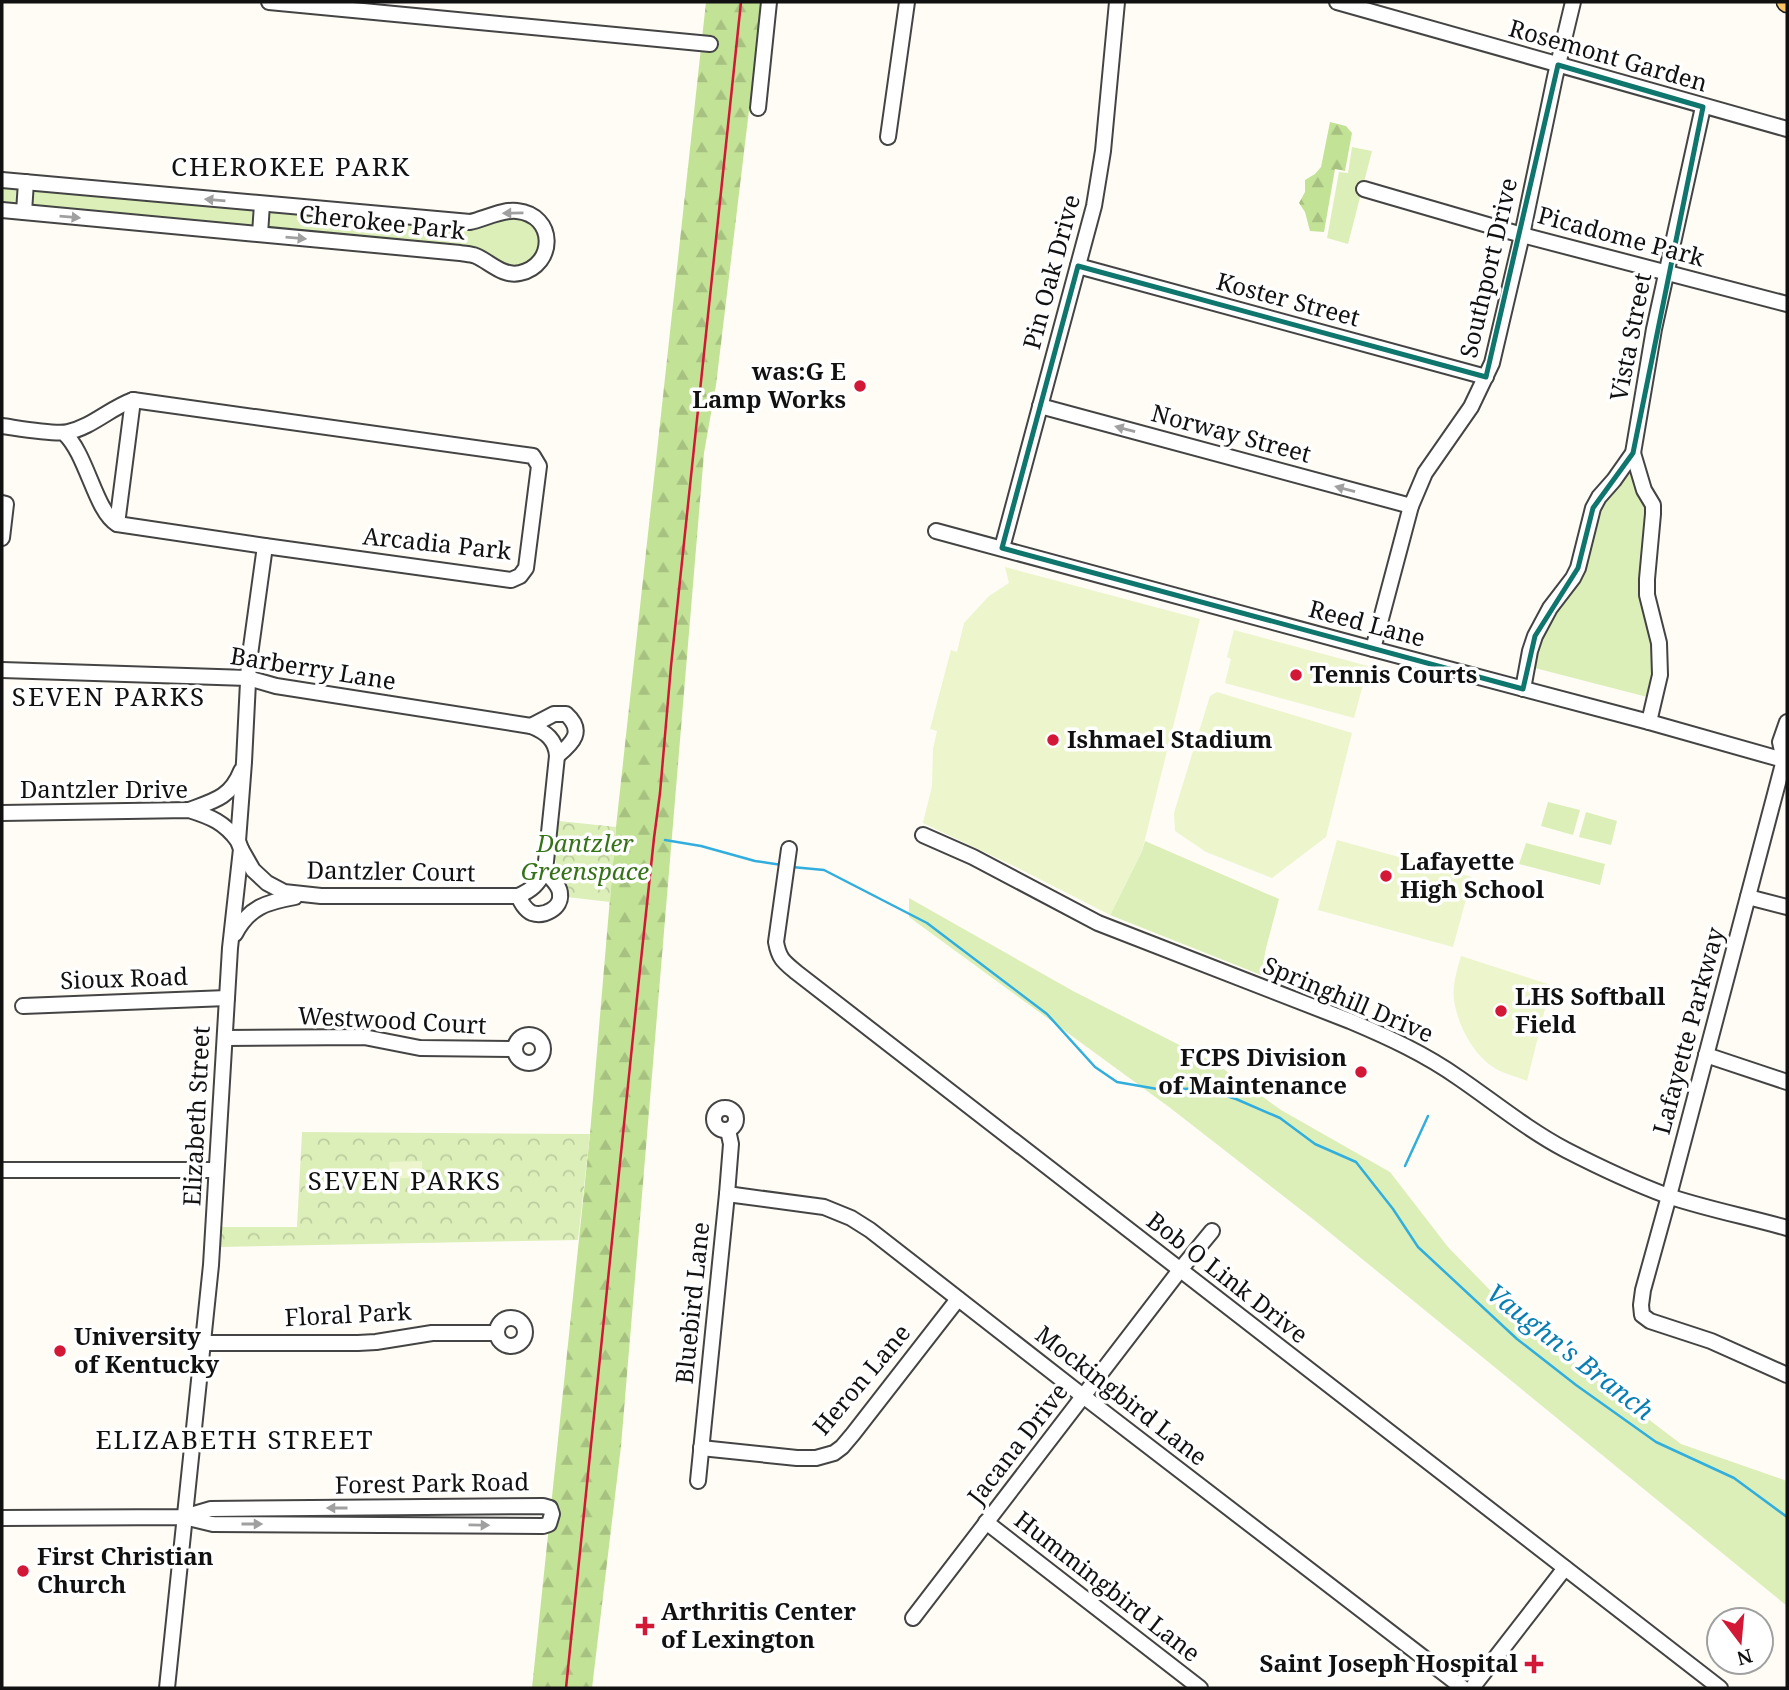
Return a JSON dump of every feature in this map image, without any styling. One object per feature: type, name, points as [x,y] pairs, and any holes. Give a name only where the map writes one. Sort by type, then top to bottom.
[{"type":"street","points":[[269,2],[710,44]]},
{"type":"street","points":[[758,108],[769,2]]},
{"type":"street","points":[[888,137],[907,2]]},
{"type":"street","name":"Pin Oak Drive","points":[[1002,548],[1094,206],[1100,173],[1117,2]]},
{"type":"street","name":"Rosemont Garden","points":[[1337,2],[1787,130]]},
{"type":"street","name":"Southport Drive","points":[[1373,649],[1411,506],[1425,473],[1471,407],[1486,377],[1497,345],[1573,2]]},
{"type":"street","name":"Vista Street","points":[[1633,453],[1654,328],[1703,107]]},
{"type":"street","name":"Cherokee Park","points":[[2,180],[470,222],[516,211],[530,214],[540,222],[546,233],[547,246],[543,257],[533,268],[518,274],[503,272],[474,255],[460,253],[2,210]]},
{"type":"street","points":[[24,212],[26,182]]},
{"type":"street","name":"Picadome Park","points":[[1364,189],[1522,235],[1787,304]]},
{"type":"street","points":[[260,234],[262,204]]},
{"type":"street","name":"Koster Street","points":[[1078,266],[1486,377]]},
{"type":"street","points":[[2,426],[64,433],[85,426],[133,400]]},
{"type":"street","points":[[117,524],[133,400]]},
{"type":"street","name":"Arcadia Park","points":[[117,524],[512,580],[526,568],[539,463],[536,459],[133,400]]},
{"type":"street","name":"Norway Street","points":[[1040,406],[1411,506]]},
{"type":"street","points":[[64,433],[76,449],[103,508],[117,524]]},
{"type":"street","points":[[1523,689],[1535,636],[1550,608],[1578,568],[1593,508],[1633,453]]},
{"type":"street","points":[[1633,453],[1644,490],[1653,505],[1647,595],[1659,643],[1660,675],[1649,722]]},
{"type":"street","points":[[2,503],[6,504],[2,538]]},
{"type":"street","name":"Reed Lane","points":[[936,531],[1786,759]]},
{"type":"street","name":"Elizabeth Street","points":[[167,1688],[211,1265],[248,678],[265,546]]},
{"type":"street","name":"Barberry Lane","points":[[2,670],[248,678],[290,688],[531,726],[554,714],[566,714],[572,720],[576,732],[573,743],[557,756]]},
{"type":"street","name":"Lafayette Parkway","points":[[1787,722],[1780,742],[1786,759],[1641,1305],[1642,1315],[1650,1321],[1711,1341],[1787,1375]]},
{"type":"street","points":[[531,726],[551,738],[557,756],[545,871],[538,884],[518,896],[526,909],[533,913],[542,914],[553,909],[559,902],[561,894],[558,886],[545,871]]},
{"type":"street","points":[[189,810],[226,795],[236,782],[244,762]]},
{"type":"street","name":"Dantzler Drive","points":[[2,813],[189,810],[214,818],[231,832],[239,845]]},
{"type":"street","name":"Springhill Drive","points":[[923,835],[973,857],[1098,923],[1391,1038],[1427,1057],[1563,1149],[1637,1184],[1669,1196],[1787,1228]]},
{"type":"street","name":"Dantzler Court","points":[[239,845],[253,870],[267,883],[284,892],[321,896],[518,896]]},
{"type":"street","name":"Bob O Link Drive","points":[[787,860],[776,942],[782,959],[1720,1688]]},
{"type":"street","points":[[231,942],[243,920],[258,908],[276,900],[321,896]]},
{"type":"street","points":[[1748,897],[1787,907]]},
{"type":"street","name":"Sioux Road","points":[[23,1006],[227,998]]},
{"type":"street","name":"Westwood Court","points":[[225,1038],[364,1037],[420,1048],[515,1049]]},
{"type":"street","points":[[1706,1055],[1787,1082]]},
{"type":"street","name":"Bluebird Lane","points":[[698,1481],[727,1194],[731,1144],[728,1130]]},
{"type":"street","points":[[2,1170],[216,1170]]},
{"type":"street","name":"Mockingbird Lane","points":[[727,1194],[813,1204],[834,1210],[870,1230],[1463,1688]]},
{"type":"street","name":"Jacana Drive","points":[[912,1618],[1212,1231]]},
{"type":"street","name":"Heron Lane","points":[[701,1448],[808,1459],[834,1452],[853,1434],[958,1299]]},
{"type":"street","name":"Floral Park","points":[[202,1343],[358,1343],[432,1333],[496,1333]]},
{"type":"street","name":"Forest Park Road","points":[[2,1518],[184,1517],[213,1524],[543,1526],[549,1524],[552,1514],[550,1508],[543,1506],[211,1509],[184,1517]]},
{"type":"street","points":[[376,1508],[376,1524]]},
{"type":"street","name":"Hummingbird Lane","points":[[986,1522],[1200,1688]]},
{"type":"street","points":[[1472,1688],[1565,1568]]},
{"type":"highlighted area","points":[[1558,65],[1703,107],[1633,453],[1593,508],[1578,568],[1535,636],[1523,689],[1002,548],[1078,266],[1486,377]]},
{"type":"green space","points":[[706,2],[762,2],[716,385],[704,453],[621,1446],[592,1688],[532,1688],[590,1134],[616,827]]},
{"type":"green space","points":[[1330,122],[1346,126],[1352,133],[1345,171],[1335,169],[1324,232],[1310,231],[1305,212],[1299,203],[1305,192],[1305,180],[1321,167]]},
{"type":"green space","points":[[1352,147],[1372,151],[1348,244],[1327,238],[1339,172],[1348,173]]},
{"type":"green space","points":[[2,184],[18,191],[17,204],[2,206]]},
{"type":"green space","points":[[38,188],[245,208],[252,212],[254,218],[249,228],[36,209],[32,197]]},
{"type":"green space","points":[[273,210],[475,227],[513,216],[528,221],[542,239],[537,256],[521,268],[509,267],[485,252],[469,248],[270,229],[267,218]]},
{"type":"green space","points":[[1632,463],[1649,507],[1655,628],[1655,699],[1527,666],[1573,578],[1591,514]]},
{"type":"green space","name":"Ishmael Stadium","points":[[1005,567],[1200,619],[1142,851],[1110,915],[923,823],[932,786],[933,749],[937,731],[930,729],[951,650],[957,652],[964,623],[989,596],[1009,583]]},
{"type":"green space","name":"Tennis Courts","points":[[1234,630],[1368,666],[1354,718],[1225,683],[1231,659],[1227,657]]},
{"type":"green space","points":[[1217,692],[1352,733],[1326,837],[1272,878],[1206,852],[1175,831],[1174,813],[1210,696]]},
{"type":"green space","points":[[1548,802],[1580,810],[1573,835],[1541,826]]},
{"type":"green space","points":[[1586,812],[1617,821],[1611,845],[1579,837]]},
{"type":"green space","name":"Dantzler Greenspace","points":[[559,821],[616,827],[610,902],[567,897],[556,863]]},
{"type":"green space","points":[[1337,840],[1472,877],[1453,947],[1318,910]]},
{"type":"green space","points":[[1145,841],[1279,899],[1261,975],[1110,915]]},
{"type":"green space","points":[[1526,843],[1605,864],[1600,885],[1519,864]]},
{"type":"green space","points":[[909,898],[1073,991],[1215,1063],[1281,1110],[1390,1172],[1448,1247],[1523,1324],[1681,1444],[1787,1481],[1787,1606],[1318,1223],[1169,1107],[909,917]]},
{"type":"green space","name":"LHS Softball Field","points":[[1461,956],[1551,985],[1527,1081],[1496,1069],[1480,1056],[1468,1039],[1454,1000],[1454,984]]},
{"type":"green space","points":[[302,1132],[590,1134],[578,1240],[220,1247],[221,1227],[297,1227]]},
{"type":"green space","points":[[422,1161],[422,1177],[390,1179],[389,1162]]},
{"type":"waterway","name":"Vaughn's Branch","points":[[665,840],[782,865]]},
{"type":"waterway","name":"Vaughn's Branch","points":[[792,867],[824,870],[927,923],[1047,1014],[1095,1067],[1117,1082],[1163,1090],[1202,1088],[1236,1099],[1280,1118],[1315,1144],[1356,1162],[1393,1209],[1418,1247],[1517,1339],[1656,1442],[1734,1478],[1787,1517]]},
{"type":"waterway","points":[[1405,1166],[1428,1116]]},
{"type":"railway","points":[[566,1688],[741,2]]},
{"type":"place","name":"was:G E Lamp Works","points":[[860,386]]},
{"type":"place","name":"Tennis Courts","points":[[1296,675]]},
{"type":"place","name":"Ishmael Stadium","points":[[1053,740]]},
{"type":"place","name":"Lafayette High School","points":[[1386,876]]},
{"type":"place","name":"LHS Softball Field","points":[[1501,1011]]},
{"type":"place","name":"FCPS Division of Maintenance","points":[[1361,1072]]},
{"type":"place","name":"University of Kentucky","points":[[60,1351]]},
{"type":"place","name":"First Christian Church","points":[[23,1571]]},
{"type":"place","name":"Arthritis Center of Lexington","points":[[645,1626]]},
{"type":"place","name":"Saint Joseph Hospital","points":[[1534,1664]]},
{"type":"district","name":"CHEROKEE PARK","points":[[291,167]]},
{"type":"district","name":"SEVEN PARKS","points":[[109,697]]},
{"type":"district","name":"SEVEN PARKS","points":[[405,1181]]},
{"type":"district","name":"ELIZABETH STREET","points":[[235,1440]]}]
